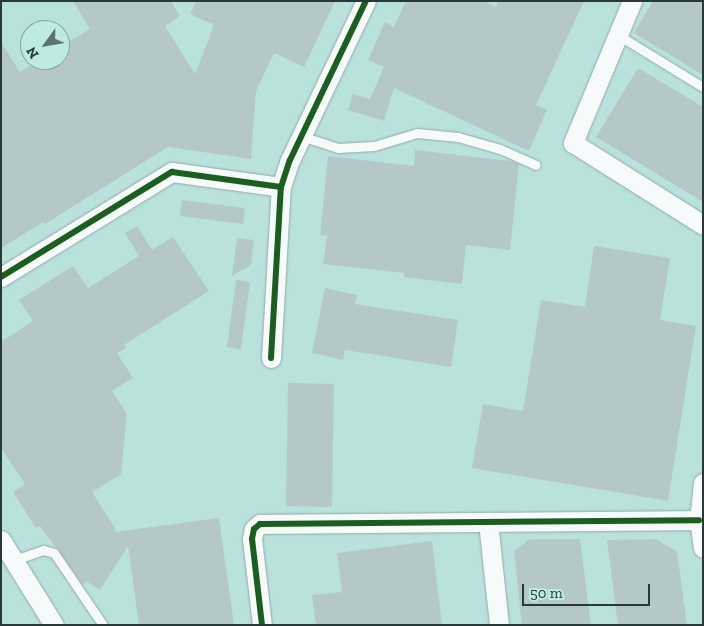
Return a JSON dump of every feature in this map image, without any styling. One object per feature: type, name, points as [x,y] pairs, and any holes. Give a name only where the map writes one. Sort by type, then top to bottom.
[{"type":"street","points":[[271,358],[281,187],[290,160],[366,1]]},
{"type":"street","points":[[632,1],[573,142],[703,225]]},
{"type":"street","points":[[1,277],[172,172],[281,187]]},
{"type":"street","points":[[703,483],[699,520],[703,548]]},
{"type":"street","points":[[262,625],[252,539],[254,529],[260,524],[699,520]]},
{"type":"street","points":[[488,522],[499,625]]},
{"type":"street","points":[[1,540],[54,625]]},
{"type":"lane","points":[[618,35],[703,87]]},
{"type":"lane","points":[[301,136],[338,148],[374,146],[417,133],[458,137],[500,149],[536,165]]},
{"type":"lane","points":[[14,560],[43,550],[54,553],[103,625]]},
{"type":"shaded area","points":[[1,1],[703,1],[703,625],[1,625]]},
{"type":"building","points":[[73,1],[171,1],[180,16],[165,26],[195,74],[214,25],[190,14],[196,1],[335,1],[304,67],[274,53],[256,91],[251,159],[168,147],[45,224],[44,222],[1,248],[1,42],[20,72],[23,70],[70,70],[70,41],[90,29]]},
{"type":"building","points":[[406,1],[484,1],[496,7],[498,1],[584,1],[536,105],[547,110],[529,151],[394,88],[384,121],[348,110],[353,94],[370,99],[384,67],[368,60],[385,22],[394,27]]},
{"type":"building","points":[[653,1],[703,1],[703,75],[634,33]]},
{"type":"building","points":[[638,68],[703,107],[703,202],[596,137]]},
{"type":"building","points":[[415,150],[511,161],[519,164],[510,250],[466,245],[462,284],[404,277],[404,273],[323,264],[327,236],[320,235],[328,156],[414,166]]},
{"type":"building","points":[[182,200],[245,208],[243,224],[180,216]]},
{"type":"building","points":[[137,226],[152,250],[173,237],[209,291],[124,345],[126,348],[117,353],[133,378],[112,391],[127,414],[121,474],[92,492],[115,528],[115,532],[219,518],[234,625],[139,625],[128,546],[100,590],[86,581],[83,585],[40,526],[36,528],[13,492],[25,484],[1,448],[1,342],[33,321],[19,300],[73,266],[88,288],[139,256],[125,233]]},
{"type":"building","points":[[237,238],[254,240],[251,265],[232,276]]},
{"type":"building","points":[[594,246],[670,258],[660,320],[696,326],[668,501],[472,468],[483,404],[523,411],[541,300],[585,307]]},
{"type":"building","points":[[236,280],[250,282],[241,349],[227,347]]},
{"type":"building","points":[[325,288],[357,295],[355,304],[458,320],[451,367],[345,350],[343,360],[312,353]]},
{"type":"building","points":[[288,383],[334,384],[332,507],[286,506]]},
{"type":"building","points":[[530,539],[580,539],[591,625],[522,625],[514,551]]},
{"type":"building","points":[[656,539],[677,552],[687,625],[618,625],[607,540]]},
{"type":"building","points":[[432,541],[442,625],[316,625],[312,595],[342,592],[337,553]]},
{"type":"cycle path","points":[[271,358],[281,187],[290,160],[366,1]]},
{"type":"cycle path","points":[[1,277],[172,172],[281,187]]},
{"type":"cycle path","points":[[262,625],[252,539],[254,529],[260,524],[699,520]]}]
